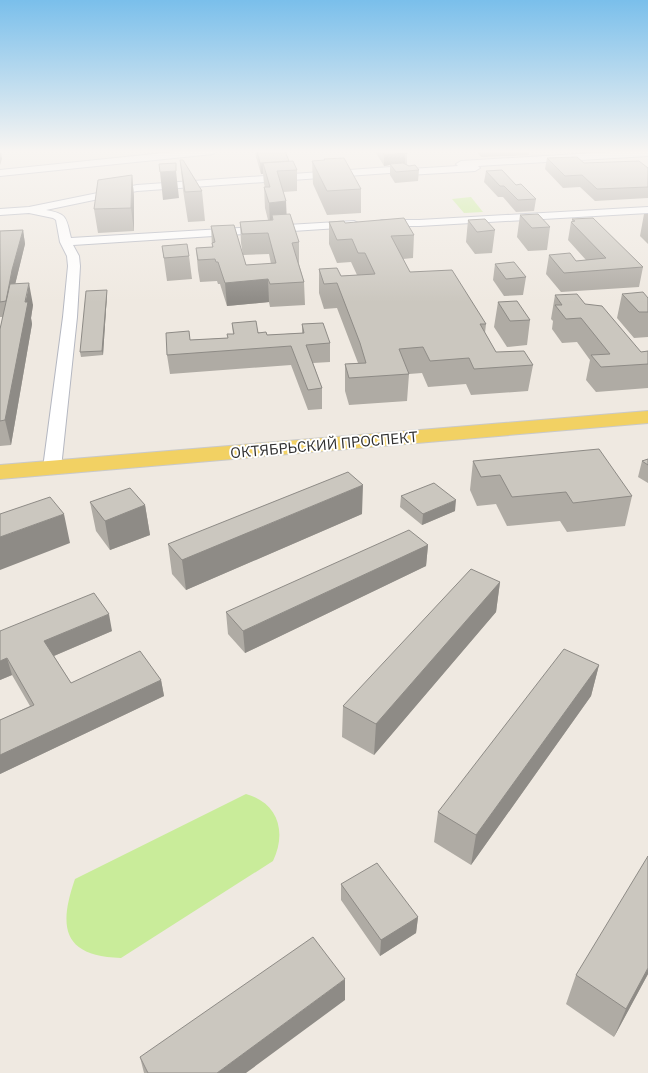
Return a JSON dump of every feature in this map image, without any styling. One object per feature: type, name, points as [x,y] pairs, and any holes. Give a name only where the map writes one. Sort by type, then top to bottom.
[{"type":"main road","name":"ОКТЯБРЬСКИЙ ПРОСПЕКТ","points":[[0,472],[53,462],[648,407]]},
{"type":"main road","name":"ОКТЯБРЬСКИЙ ПРОСПЕКТ","points":[[0,462],[53,462],[648,417]]},
{"type":"street","points":[[0,212],[29,210],[73,201]]},
{"type":"street","points":[[29,210],[57,215],[61,219],[66,242],[73,256],[74,266],[53,462]]},
{"type":"street","points":[[66,242],[366,223],[419,223],[648,210]]},
{"type":"green space","points":[[454,201],[474,201],[483,212],[464,213]]},
{"type":"green space","points":[[246,794],[266,804],[277,820],[279,840],[273,861],[121,958],[87,952],[76,945],[70,936],[67,925],[67,912],[75,879]]},
{"type":"building","points":[[95,201],[131,201],[131,208],[94,209]]},
{"type":"building","points":[[268,201],[285,201],[269,203]]},
{"type":"building","points":[[290,214],[299,242],[292,243],[304,282],[270,284],[268,279],[225,283],[218,262],[215,259],[198,260],[196,248],[213,247],[212,243],[215,242],[211,226],[234,225],[246,265],[276,263],[268,233],[242,234],[240,222],[273,220],[272,215]]},
{"type":"building","points":[[538,214],[550,227],[532,228],[520,215]]},
{"type":"building","points":[[404,218],[414,235],[391,236],[410,272],[452,270],[486,324],[480,324],[496,352],[524,351],[533,365],[474,369],[469,358],[430,361],[423,347],[399,349],[409,374],[349,378],[345,364],[366,363],[337,283],[324,284],[319,269],[337,268],[341,276],[375,274],[365,253],[358,253],[352,239],[337,240],[329,222],[344,221],[345,223]]},
{"type":"building","points":[[593,218],[643,267],[564,273],[549,255],[570,253],[576,261],[606,258],[571,222],[575,221],[572,219]]},
{"type":"building","points":[[485,219],[495,230],[477,232],[468,220]]},
{"type":"building","points":[[23,230],[6,301],[0,302],[0,231]]},
{"type":"building","points":[[187,244],[189,256],[164,258],[162,246]]},
{"type":"building","points":[[514,262],[526,277],[506,279],[495,264]]},
{"type":"building","points":[[29,283],[25,302],[28,302],[5,420],[0,421],[0,329],[10,284]]},
{"type":"building","points":[[107,290],[102,351],[80,352],[86,291]]},
{"type":"building","points":[[643,292],[648,298],[648,312],[639,312],[622,294]]},
{"type":"building","points":[[577,294],[585,304],[602,306],[641,352],[648,351],[648,364],[601,367],[591,355],[610,354],[581,318],[566,319],[555,305],[562,305],[555,295]]},
{"type":"building","points":[[517,301],[530,320],[510,321],[498,302]]},
{"type":"building","points":[[256,321],[258,333],[266,332],[267,335],[304,333],[302,324],[323,323],[330,343],[306,345],[322,388],[308,390],[291,346],[167,355],[166,333],[189,331],[190,340],[228,338],[227,334],[234,334],[232,323]]},
{"type":"building","points":[[599,449],[632,496],[573,503],[566,492],[512,497],[500,475],[481,477],[473,461]]},
{"type":"building","points":[[648,459],[648,465],[642,461]]},
{"type":"building","points":[[348,472],[363,485],[182,560],[168,544]]},
{"type":"building","points":[[434,483],[456,500],[423,514],[401,496]]},
{"type":"building","points":[[130,488],[145,505],[105,521],[90,502]]},
{"type":"building","points":[[50,497],[64,514],[0,537],[0,514]]},
{"type":"building","points":[[409,530],[428,545],[243,631],[226,612]]},
{"type":"building","points":[[471,569],[500,582],[376,724],[343,706]]},
{"type":"building","points":[[94,593],[109,614],[44,641],[71,683],[140,651],[161,680],[0,755],[0,720],[34,705],[7,658],[0,661],[0,631]]},
{"type":"building","points":[[564,649],[599,665],[476,835],[438,812]]},
{"type":"building","points":[[648,856],[648,968],[626,1009],[576,975]]},
{"type":"building","points":[[377,863],[418,917],[381,940],[341,884]]},
{"type":"building","points":[[313,937],[345,979],[217,1073],[148,1073],[140,1057]]}]
